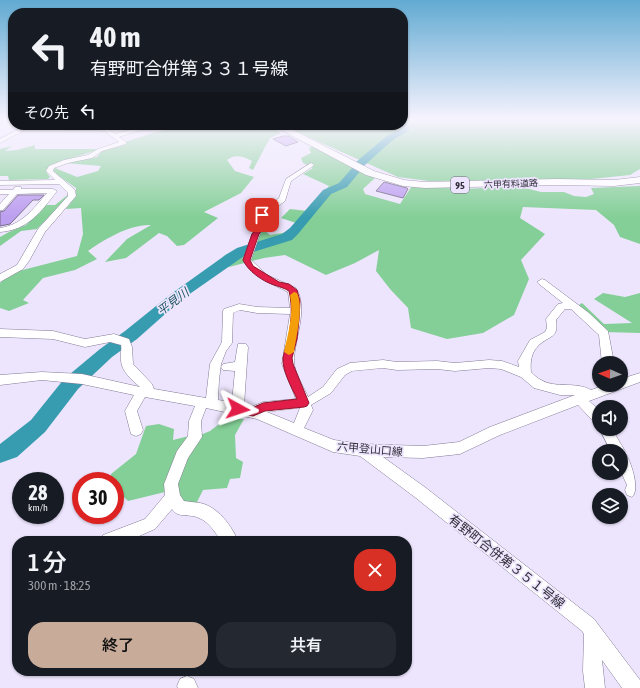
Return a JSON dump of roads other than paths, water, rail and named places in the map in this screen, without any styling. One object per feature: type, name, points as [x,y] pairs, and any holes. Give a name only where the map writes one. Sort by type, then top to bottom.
[{"type":"main road","name":"六甲有料道路","points":[[329,152],[370,173],[403,183],[432,185],[557,182],[614,183],[640,181]]},
{"type":"main road","name":"95","points":[[557,182],[621,177],[633,175],[640,171]]},
{"type":"street","points":[[0,279],[20,267],[25,261],[41,231],[72,196],[72,192],[49,171],[51,167],[66,161],[90,157],[97,152]]},
{"type":"street","points":[[296,431],[307,410],[288,364],[295,311],[293,290],[276,283],[250,267],[246,260],[256,234],[261,227],[260,219],[262,215],[282,198],[288,180],[311,165]]},
{"type":"street","points":[[0,208],[24,182]]},
{"type":"street","points":[[0,183],[60,182]]},
{"type":"street","points":[[0,192],[53,191],[23,225],[11,230],[0,230]]},
{"type":"street","points":[[542,282],[572,306],[585,314],[604,334],[607,356]]},
{"type":"street","points":[[525,374],[524,361],[534,343],[549,334],[552,328],[550,319],[562,306],[572,306]]},
{"type":"street","points":[[227,536],[217,522],[201,510],[180,508],[173,497],[171,484],[182,455],[195,437],[195,421],[207,403],[212,377],[221,349],[227,343],[228,310],[239,307],[257,310],[295,311]]},
{"type":"street","points":[[0,333],[53,335],[85,343],[91,343],[112,337],[122,340],[128,349],[126,361],[132,373],[148,387],[131,411],[136,430]]},
{"type":"street","points":[[238,409],[242,347]]},
{"type":"street","points":[[253,412],[263,407],[304,403],[312,400],[327,390],[341,372],[350,367],[386,365],[436,365],[455,367],[489,364],[502,365],[525,374],[538,385],[560,390],[583,391],[584,397],[592,408]]},
{"type":"street","points":[[227,367],[240,366]]},
{"type":"street","name":"六甲登山口線","points":[[0,380],[42,376],[77,378],[253,412],[333,446],[363,450],[423,452],[460,448],[495,431],[598,392]]},
{"type":"street","points":[[628,381],[640,377]]},
{"type":"street","name":"有野町合併第３５１号線","points":[[363,450],[427,498],[593,630],[634,688]]},
{"type":"street","points":[[628,472],[636,488]]},
{"type":"street","points":[[121,536],[150,524],[173,497]]},
{"type":"street","points":[[593,630],[593,671],[595,688]]},
{"type":"waterway","name":"平見川","points":[[360,164],[374,152]]},
{"type":"waterway","name":"平見川","points":[[0,454],[10,450],[38,426],[71,384],[106,353],[131,335],[176,297],[242,251],[287,237],[294,231],[327,192],[343,185],[357,169]]}]
